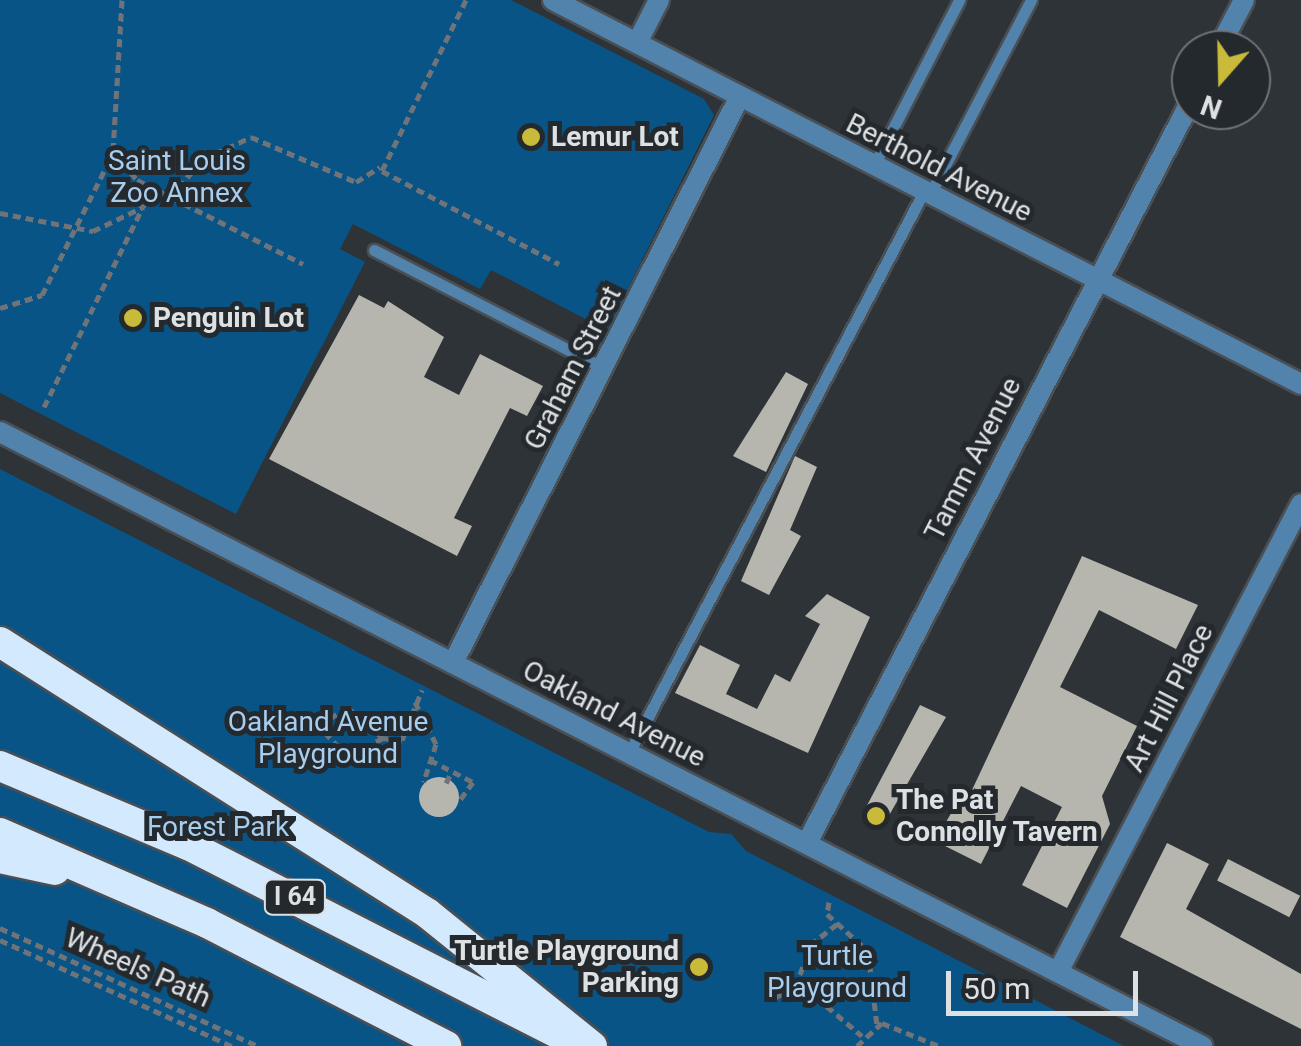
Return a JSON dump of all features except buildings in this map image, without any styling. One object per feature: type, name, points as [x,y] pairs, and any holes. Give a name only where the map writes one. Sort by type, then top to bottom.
[{"type":"highway","points":[[0,642],[427,913],[592,1046]]},
{"type":"highway","name":"I 64","points":[[0,766],[222,862],[582,1046]]},
{"type":"highway","name":"I 64","points":[[0,833],[122,884],[446,1046]]},
{"type":"highway","points":[[0,858],[122,884]]},
{"type":"street","name":"Berthold Avenue","points":[[553,0],[1301,384]]},
{"type":"street","points":[[637,44],[659,0]]},
{"type":"street","points":[[1228,30],[1244,0]]},
{"type":"street","name":"Graham Street","points":[[454,664],[740,96]]},
{"type":"street","name":"Tamm Avenue","points":[[807,843],[1175,130]]},
{"type":"street","name":"Oakland Avenue","points":[[0,432],[1202,1046]]},
{"type":"street","name":"Art Hill Place","points":[[1058,972],[1301,504]]},
{"type":"lane","points":[[874,165],[959,0]]},
{"type":"lane","points":[[629,753],[1031,0]]},
{"type":"lane","points":[[374,250],[604,368]]},
{"type":"path","points":[[0,308],[36,302],[113,153],[122,0]]},
{"type":"path","points":[[466,0],[382,171],[559,264]]},
{"type":"path","points":[[170,197],[203,159],[251,137],[356,182],[380,167]]},
{"type":"path","points":[[113,153],[152,188],[304,264]]},
{"type":"path","points":[[44,407],[152,188]]},
{"type":"path","points":[[0,213],[100,230],[144,207]]},
{"type":"path","points":[[383,738],[347,707],[319,726],[348,757],[383,738],[404,739],[422,690]]},
{"type":"path","points":[[416,702],[436,744],[424,782]]},
{"type":"path","points":[[430,760],[473,782],[460,800]]},
{"type":"path","points":[[446,783],[452,771]]},
{"type":"path","points":[[829,902],[838,924],[868,951],[877,1025]]},
{"type":"path","points":[[776,997],[799,986],[813,943],[838,924]]},
{"type":"path","name":"Wheels Path","points":[[0,928],[258,1046]]},
{"type":"path","points":[[0,940],[232,1046]]},
{"type":"path","points":[[799,986],[862,1036]]},
{"type":"path","points":[[856,1046],[877,1025],[909,1028],[940,1046]]},
{"type":"green space","name":"Saint Louis Zoo Annex","points":[[0,0],[511,0],[704,99],[714,115],[599,347],[603,328],[491,270],[480,289],[353,224],[340,249],[365,262],[236,514],[0,393]]},
{"type":"green space","name":"Forest Park","points":[[0,469],[709,832],[731,834],[746,851],[1124,1046],[0,1046]]},
{"type":"place","name":"Lemur Lot","points":[[531,137]]},
{"type":"place","name":"Penguin Lot","points":[[133,318]]},
{"type":"place","name":"The Pat Connolly Tavern","points":[[876,816]]},
{"type":"place","name":"Turtle Playground Parking","points":[[699,967]]},
{"type":"park label","name":"Oakland Avenue Playground","points":[[328,738]]},
{"type":"park label","name":"Turtle Playground","points":[[837,972]]}]
